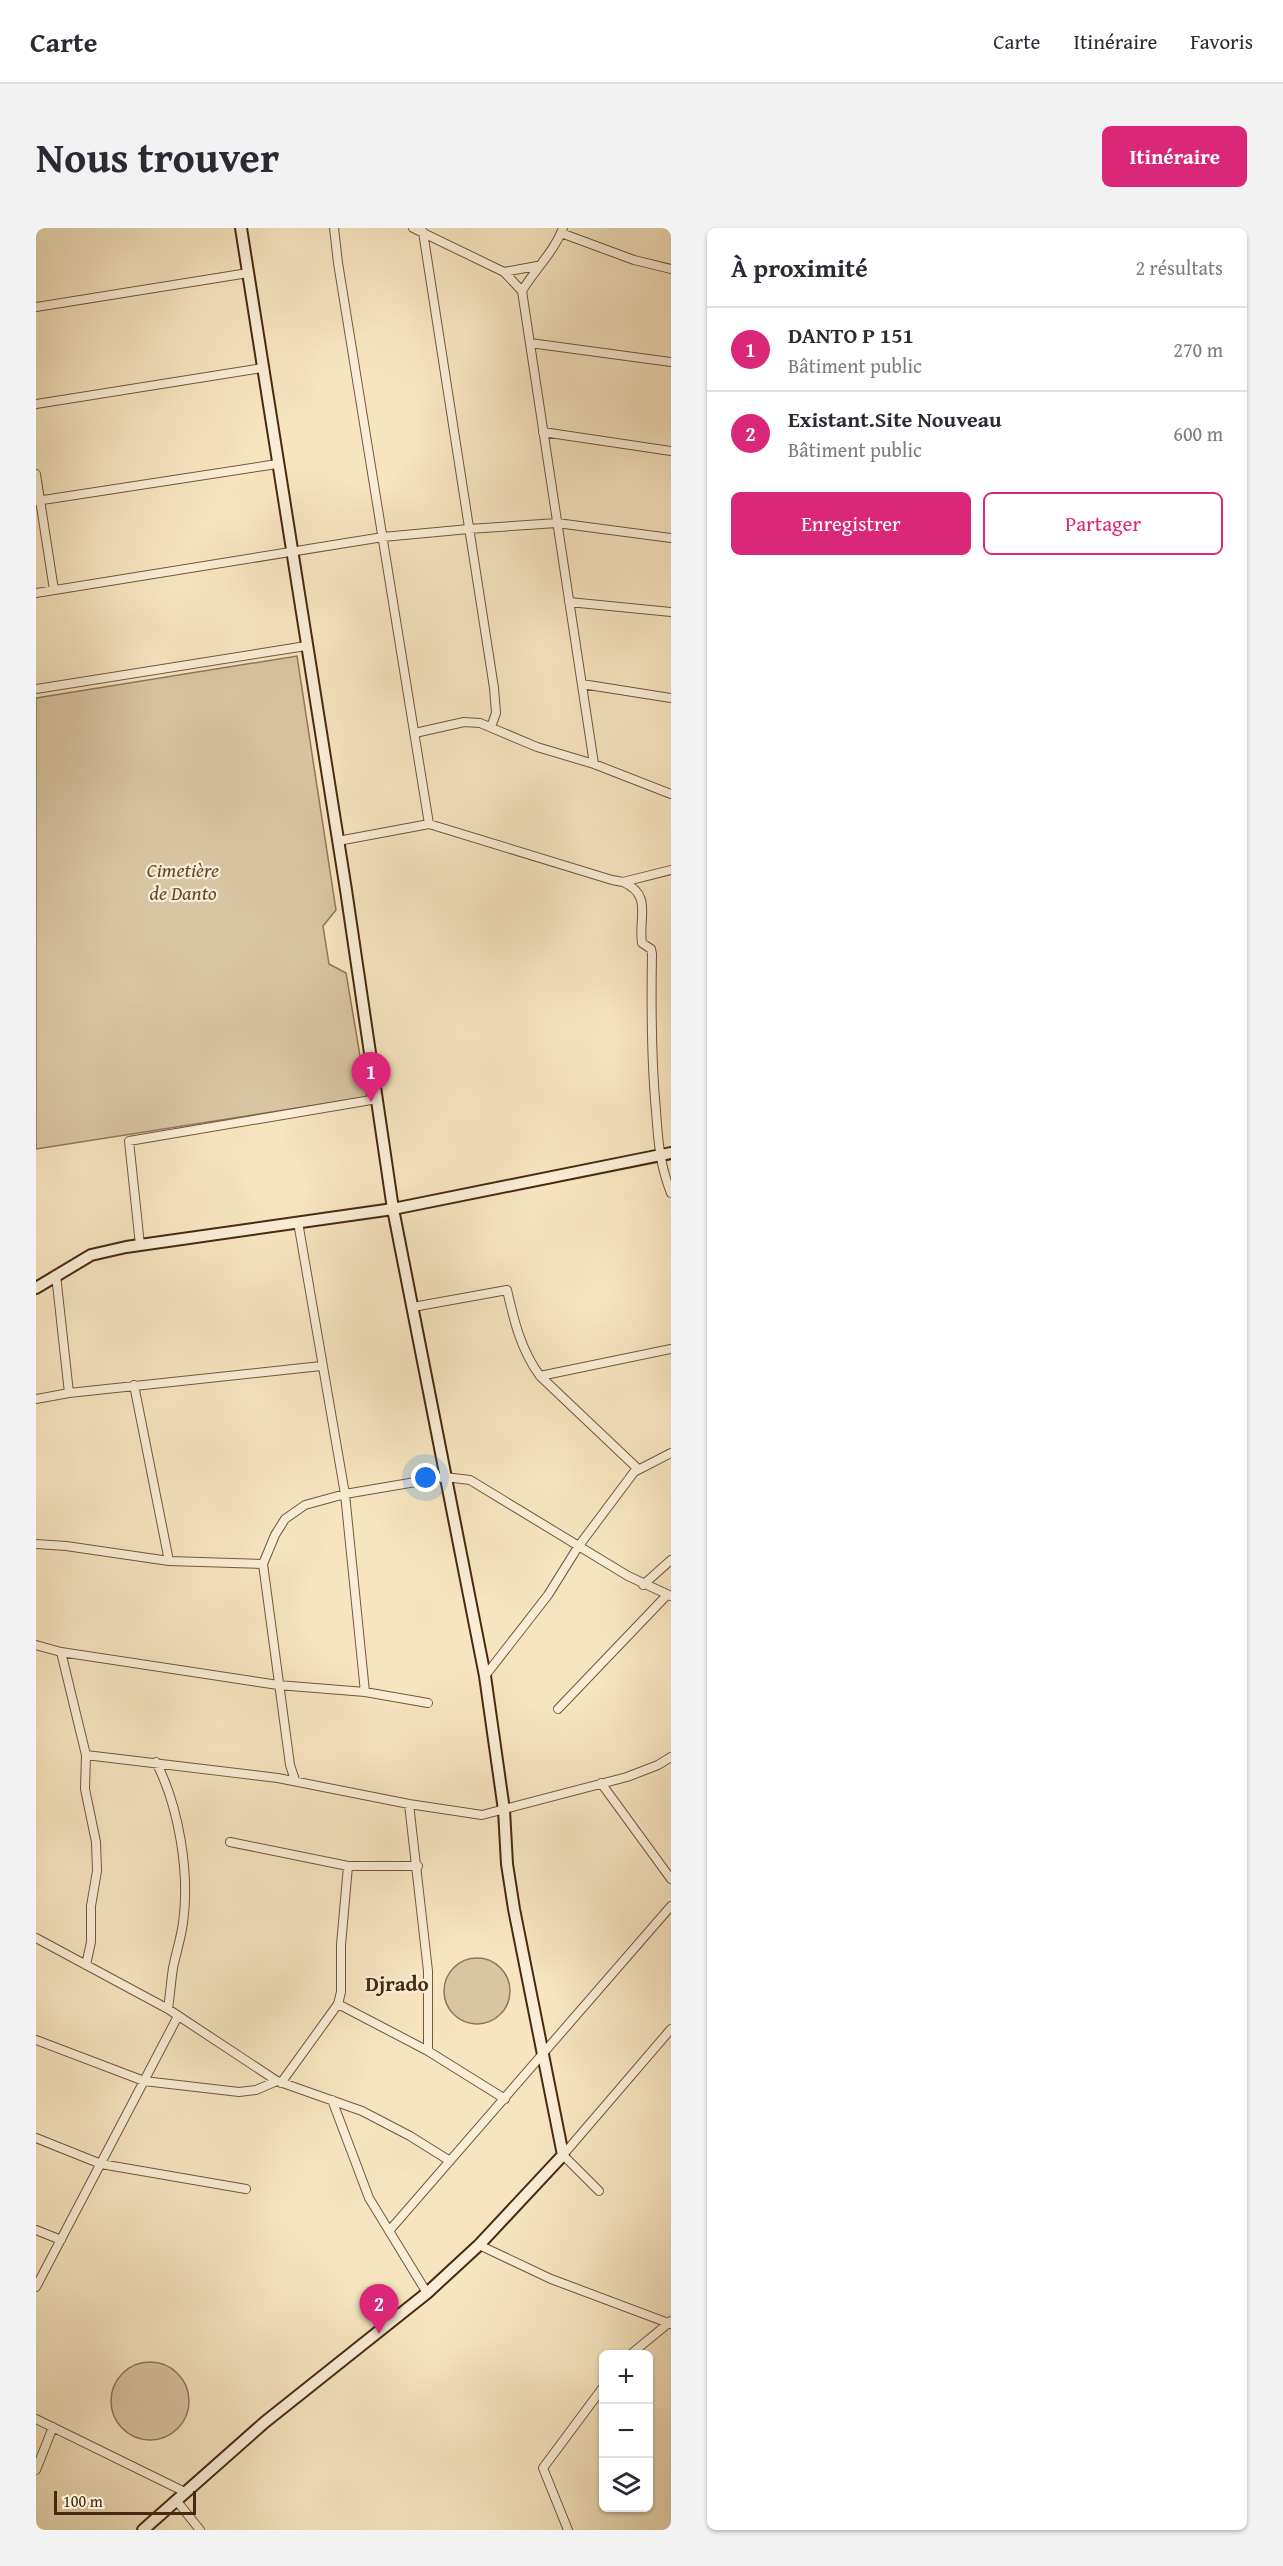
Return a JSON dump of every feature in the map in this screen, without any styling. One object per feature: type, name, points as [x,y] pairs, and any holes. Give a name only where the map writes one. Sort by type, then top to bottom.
[{"type":"street","points":[[241,228],[338,841],[393,1209],[485,1676],[504,1810],[507,1864],[514,1910],[563,2155],[599,2191]]},
{"type":"street","points":[[334,228],[429,824]]},
{"type":"street","points":[[413,228],[504,272],[522,291],[594,764]]},
{"type":"street","points":[[522,291],[537,266],[549,255],[562,231],[634,260],[671,270]]},
{"type":"street","points":[[423,232],[496,700],[491,727]]},
{"type":"street","points":[[504,272],[537,266]]},
{"type":"street","points":[[36,307],[248,273]]},
{"type":"street","points":[[530,343],[671,362]]},
{"type":"street","points":[[36,404],[262,368]]},
{"type":"street","points":[[543,432],[671,451]]},
{"type":"street","points":[[38,500],[277,464]]},
{"type":"street","points":[[36,474],[38,500],[54,590]]},
{"type":"street","points":[[36,593],[383,537],[469,529],[557,523],[671,538]]},
{"type":"street","points":[[569,602],[671,612]]},
{"type":"street","points":[[36,689],[306,646]]},
{"type":"street","points":[[582,684],[671,698]]},
{"type":"street","points":[[415,733],[471,721],[671,794]]},
{"type":"street","points":[[338,841],[429,824],[601,878],[623,882],[639,893],[642,902],[642,943],[651,949],[652,954],[650,1049],[665,1154],[664,1178],[671,1193]]},
{"type":"street","points":[[623,882],[671,870]]},
{"type":"street","points":[[140,1245],[129,1141],[376,1100]]},
{"type":"street","points":[[36,1288],[91,1255],[140,1245],[393,1209],[665,1154]]},
{"type":"street","points":[[298,1222],[321,1366],[345,1494],[365,1692]]},
{"type":"street","points":[[56,1275],[69,1394]]},
{"type":"street","points":[[413,1307],[507,1290],[523,1349],[540,1376],[638,1468]]},
{"type":"street","points":[[540,1376],[671,1349]]},
{"type":"street","points":[[36,1399],[134,1385],[321,1366]]},
{"type":"street","points":[[134,1385],[170,1561]]},
{"type":"street","points":[[485,1676],[548,1595],[578,1547],[638,1468],[671,1453]]},
{"type":"street","points":[[295,1780],[290,1765],[278,1685],[263,1564],[275,1534],[285,1519],[305,1505],[345,1494],[445,1477],[470,1480],[643,1585],[669,1595],[558,1709]]},
{"type":"street","points":[[36,1544],[170,1561],[263,1564]]},
{"type":"street","points":[[643,1585],[671,1560]]},
{"type":"street","points":[[36,1645],[61,1652],[278,1685],[365,1692],[428,1703]]},
{"type":"street","points":[[61,1652],[86,1755],[85,1789],[96,1842],[97,1871],[91,1906],[91,1942],[86,1965]]},
{"type":"street","points":[[86,1755],[295,1780],[409,1804],[482,1815],[646,1771],[670,1761]]},
{"type":"street","points":[[156,1762],[166,1781],[179,1830],[185,1890],[183,1923],[173,1968],[168,2009]]},
{"type":"street","points":[[166,1781],[174,1764]]},
{"type":"street","points":[[278,1778],[290,1765]]},
{"type":"street","points":[[601,1783],[671,1879]]},
{"type":"street","points":[[409,1804],[418,1866],[428,1971],[428,2051]]},
{"type":"street","points":[[230,1842],[348,1866],[418,1866]]},
{"type":"street","points":[[36,2040],[144,2081],[239,2092],[256,2090],[279,2082],[338,2004],[341,1992],[342,1936],[348,1866]]},
{"type":"street","points":[[389,2231],[671,1906]]},
{"type":"street","points":[[36,1938],[168,2009],[279,2082],[332,2100],[385,2122],[450,2161]]},
{"type":"street","points":[[338,2004],[428,2051],[505,2099]]},
{"type":"street","points":[[36,2287],[178,2016]]},
{"type":"street","points":[[143,2530],[265,2422],[427,2293],[479,2245],[563,2155],[671,2029]]},
{"type":"street","points":[[332,2100],[361,2179],[389,2231],[427,2293]]},
{"type":"street","points":[[36,2138],[101,2164],[246,2189]]},
{"type":"street","points":[[36,2230],[61,2240]]},
{"type":"street","points":[[479,2245],[551,2279],[670,2323]]},
{"type":"street","points":[[637,2350],[670,2323]]},
{"type":"street","points":[[568,2530],[543,2468],[599,2391]]},
{"type":"street","points":[[36,2419],[185,2492]]},
{"type":"street","points":[[36,2470],[53,2427]]},
{"type":"street","points":[[176,2500],[200,2530]]},
{"type":"green space","name":"Cimetière de Danto","points":[[297,656],[336,910],[323,926],[329,964],[346,973],[367,1097],[36,1149],[36,698]]},
{"type":"green space","points":[[477,1958],[490,1961],[500,1968],[507,1978],[510,1991],[507,2004],[500,2014],[490,2021],[477,2024],[464,2021],[454,2014],[447,2004],[444,1991],[447,1978],[454,1968],[464,1961]]},
{"type":"green space","points":[[150,2362],[165,2365],[178,2373],[186,2386],[189,2401],[186,2416],[178,2429],[165,2437],[150,2440],[135,2437],[122,2429],[114,2416],[111,2401],[114,2386],[122,2373],[135,2365]]},
{"type":"place","name":"DANTO P 151","points":[[371,1102]]},
{"type":"place","name":"Existant.Site Nouveau","points":[[379,2334]]},
{"type":"district","name":"Djrado","points":[[397,1983]]}]
